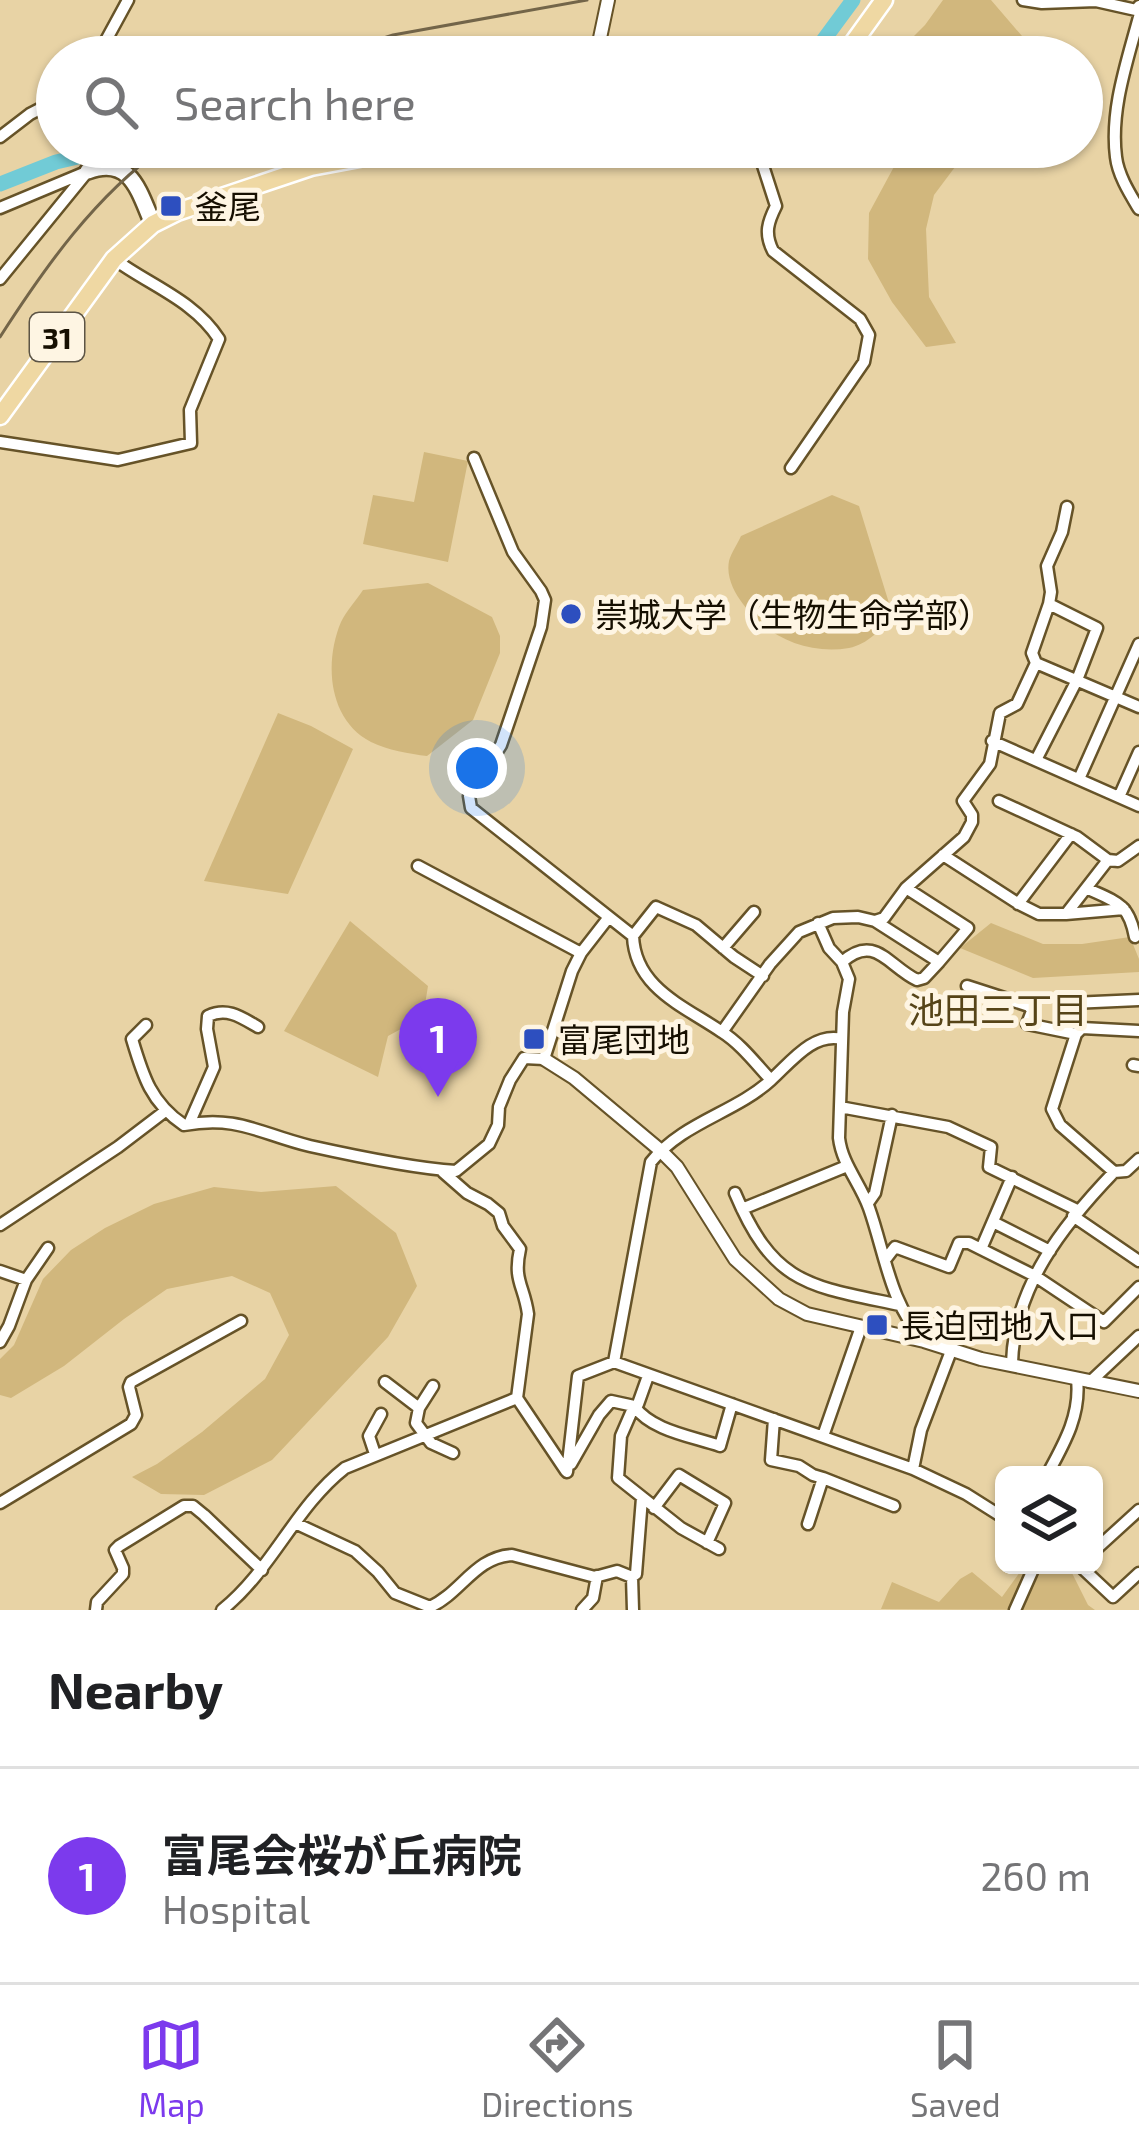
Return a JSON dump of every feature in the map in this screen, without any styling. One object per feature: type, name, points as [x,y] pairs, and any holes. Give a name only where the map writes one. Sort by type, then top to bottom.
[{"type":"main road","points":[[858,36],[884,0]]},
{"type":"main road","points":[[88,171],[98,168]]},
{"type":"main road","points":[[112,168],[134,181],[153,224]]},
{"type":"main road","name":"31","points":[[0,416],[114,259],[153,224],[308,168]]},
{"type":"street","points":[[108,36],[128,0]]},
{"type":"street","points":[[600,36],[608,0]]},
{"type":"street","points":[[1023,0],[1096,1],[1136,10],[1139,6]]},
{"type":"street","points":[[1139,17],[1121,86],[1115,160],[1139,209]]},
{"type":"street","points":[[0,137],[36,111]]},
{"type":"street","points":[[764,168],[776,206],[768,222],[773,250],[860,319],[869,335],[864,362],[791,469]]},
{"type":"street","points":[[0,208],[88,171]]},
{"type":"street","points":[[0,279],[88,171]]},
{"type":"street","points":[[0,442],[118,460],[191,443],[190,410],[219,339],[211,326],[175,296],[114,259]]},
{"type":"street","points":[[474,458],[513,552],[544,600],[541,627],[501,745],[469,796],[471,808],[633,936]]},
{"type":"street","points":[[1067,507],[1048,566],[1049,604],[1032,653],[1036,663],[1139,707]]},
{"type":"street","points":[[1036,760],[1077,680],[1097,628],[1049,604]]},
{"type":"street","points":[[1079,779],[1139,644]]},
{"type":"street","points":[[875,921],[884,918],[906,888],[964,836],[972,815],[962,801],[990,764],[1000,713],[1017,704],[1036,663]]},
{"type":"street","points":[[992,741],[1139,806]]},
{"type":"street","points":[[1119,797],[1139,752]]},
{"type":"street","points":[[999,801],[1071,834],[1108,860],[1118,861],[1139,846]]},
{"type":"street","points":[[1018,904],[1071,834]]},
{"type":"street","points":[[943,855],[1040,914],[1124,909]]},
{"type":"street","points":[[1066,914],[1108,860]]},
{"type":"street","points":[[418,866],[581,952]]},
{"type":"street","points":[[842,962],[867,949],[917,980],[968,928],[906,888]]},
{"type":"street","points":[[1088,889],[1124,909],[1132,918],[1135,938]]},
{"type":"street","points":[[763,976],[696,925],[656,907],[633,936],[634,953],[646,979],[722,1032],[771,1080]]},
{"type":"street","points":[[723,948],[754,912]]},
{"type":"street","points":[[544,1059],[572,971],[609,917]]},
{"type":"street","points":[[722,1032],[770,964],[799,932],[818,923],[843,917],[875,921],[939,962]]},
{"type":"street","points":[[818,923],[849,979],[843,1012],[841,1155],[868,1203],[900,1305],[924,1341]]},
{"type":"street","points":[[967,986],[1029,1006],[1027,1024],[1076,1034]]},
{"type":"street","points":[[1072,1003],[1139,1000]]},
{"type":"street","points":[[189,1124],[214,1067],[208,1016],[218,1011],[233,1013],[258,1027]]},
{"type":"street","points":[[146,1025],[132,1039],[145,1079],[164,1112],[184,1125],[223,1120],[308,1145],[440,1170],[457,1171],[488,1144],[510,1080],[524,1058],[544,1059],[574,1078],[677,1167],[735,1258],[769,1293],[807,1314],[951,1351],[1139,1390]]},
{"type":"street","points":[[1114,1172],[1060,1126],[1052,1109],[1082,1028],[1139,1031]]},
{"type":"street","points":[[614,1362],[651,1162],[691,1127],[746,1100],[810,1044],[831,1036],[842,1039]]},
{"type":"street","points":[[841,1107],[948,1127],[991,1147],[988,1167],[1075,1213],[1139,1261]]},
{"type":"street","points":[[0,1225],[164,1112]]},
{"type":"street","points":[[868,1203],[892,1115]]},
{"type":"street","points":[[1012,1364],[1016,1319],[1049,1251],[1075,1213],[1114,1172],[1126,1171],[1139,1159]]},
{"type":"street","points":[[742,1209],[848,1166]]},
{"type":"street","points":[[440,1170],[499,1214],[520,1249],[515,1273],[528,1314],[517,1398],[567,1472]]},
{"type":"street","points":[[981,1249],[1012,1178]]},
{"type":"street","points":[[735,1193],[751,1230],[801,1280],[817,1288],[900,1305]]},
{"type":"street","points":[[993,1222],[1049,1251]]},
{"type":"street","points":[[884,1260],[895,1247],[950,1267],[959,1243],[969,1244],[1035,1276],[1104,1322],[1139,1287]]},
{"type":"street","points":[[0,1342],[26,1280],[48,1248]]},
{"type":"street","points":[[0,1271],[26,1280]]},
{"type":"street","points":[[0,1503],[131,1424],[136,1415],[131,1382],[242,1322]]},
{"type":"street","points":[[824,1436],[861,1327]]},
{"type":"street","points":[[1052,1466],[1067,1438],[1084,1380],[1139,1336]]},
{"type":"street","points":[[913,1469],[921,1430],[951,1351]]},
{"type":"street","points":[[567,1472],[578,1376],[614,1362],[913,1469],[995,1512]]},
{"type":"street","points":[[648,1376],[621,1436],[618,1478],[654,1508],[681,1528],[713,1546],[725,1503],[679,1475],[654,1508]]},
{"type":"street","points":[[385,1382],[419,1408]]},
{"type":"street","points":[[433,1386],[416,1423],[431,1443],[453,1453]]},
{"type":"street","points":[[222,1610],[262,1570],[326,1482],[345,1468],[517,1398]]},
{"type":"street","points":[[567,1472],[611,1401],[634,1406],[656,1427],[720,1447],[732,1404]]},
{"type":"street","points":[[375,1454],[369,1436],[381,1414]]},
{"type":"street","points":[[774,1419],[771,1460],[799,1466],[894,1506]]},
{"type":"street","points":[[808,1524],[823,1478]]},
{"type":"street","points":[[632,1610],[642,1498]]},
{"type":"street","points":[[96,1610],[97,1602],[123,1574],[115,1550],[118,1546],[184,1506],[193,1506],[204,1515],[262,1570]]},
{"type":"street","points":[[1103,1543],[1139,1510]]},
{"type":"street","points":[[296,1523],[355,1551],[395,1593],[430,1606],[445,1600],[487,1560],[501,1556],[597,1576],[616,1571],[632,1577]]},
{"type":"street","points":[[1015,1610],[1031,1574]]},
{"type":"street","points":[[1089,1574],[1113,1597],[1139,1574]]},
{"type":"street","points":[[583,1610],[593,1598],[597,1576]]},
{"type":"shaded area","points":[[943,0],[991,0],[1022,36],[914,36]]},
{"type":"shaded area","points":[[893,168],[954,168],[934,195],[926,229],[929,297],[956,343],[926,347],[892,302],[868,259],[869,213]]},
{"type":"shaded area","points":[[424,452],[468,461],[448,562],[363,544],[373,495],[414,502]]},
{"type":"shaded area","points":[[832,495],[859,506],[893,616],[862,643],[819,649],[790,641],[764,626],[737,594],[728,567],[741,536]]},
{"type":"shaded area","points":[[428,583],[492,617],[500,636],[500,653],[473,720],[427,756],[384,747],[357,732],[338,705],[332,655],[341,622],[363,590]]},
{"type":"shaded area","points":[[278,713],[353,749],[288,894],[204,881]]},
{"type":"shaded area","points":[[350,921],[428,986],[423,1017],[388,1036],[378,1077],[284,1031]]},
{"type":"shaded area","points":[[991,923],[1043,944],[1130,937],[1139,972],[1033,978],[960,948]]},
{"type":"shaded area","points":[[336,1186],[396,1233],[417,1286],[388,1337],[272,1460],[204,1495],[161,1494],[132,1477],[202,1432],[265,1379],[289,1335],[270,1293],[232,1276],[167,1289],[64,1366],[11,1398],[0,1395],[0,1359],[14,1345],[43,1279],[71,1250],[105,1228],[154,1204],[214,1187],[261,1192]]},
{"type":"shaded area","points":[[972,1572],[1002,1597],[1019,1574],[1072,1574],[1095,1610],[881,1609],[892,1582],[939,1602]]},
{"type":"waterway","points":[[826,36],[853,0]]},
{"type":"waterway","points":[[0,184],[41,168]]},
{"type":"railway","points":[[390,36],[587,0]]},
{"type":"railway","points":[[0,337],[53,259],[137,168]]},
{"type":"place","name":"釜尾","points":[[171,206]]},
{"type":"place","name":"崇城大学（生物生命学部）","points":[[571,614]]},
{"type":"place","name":"富尾団地","points":[[534,1039]]},
{"type":"place","name":"富尾会桜が丘病院","points":[[438,1097]]},
{"type":"place","name":"長迫団地入口","points":[[877,1325]]},
{"type":"district","name":"池田三丁目","points":[[998,1008]]}]
